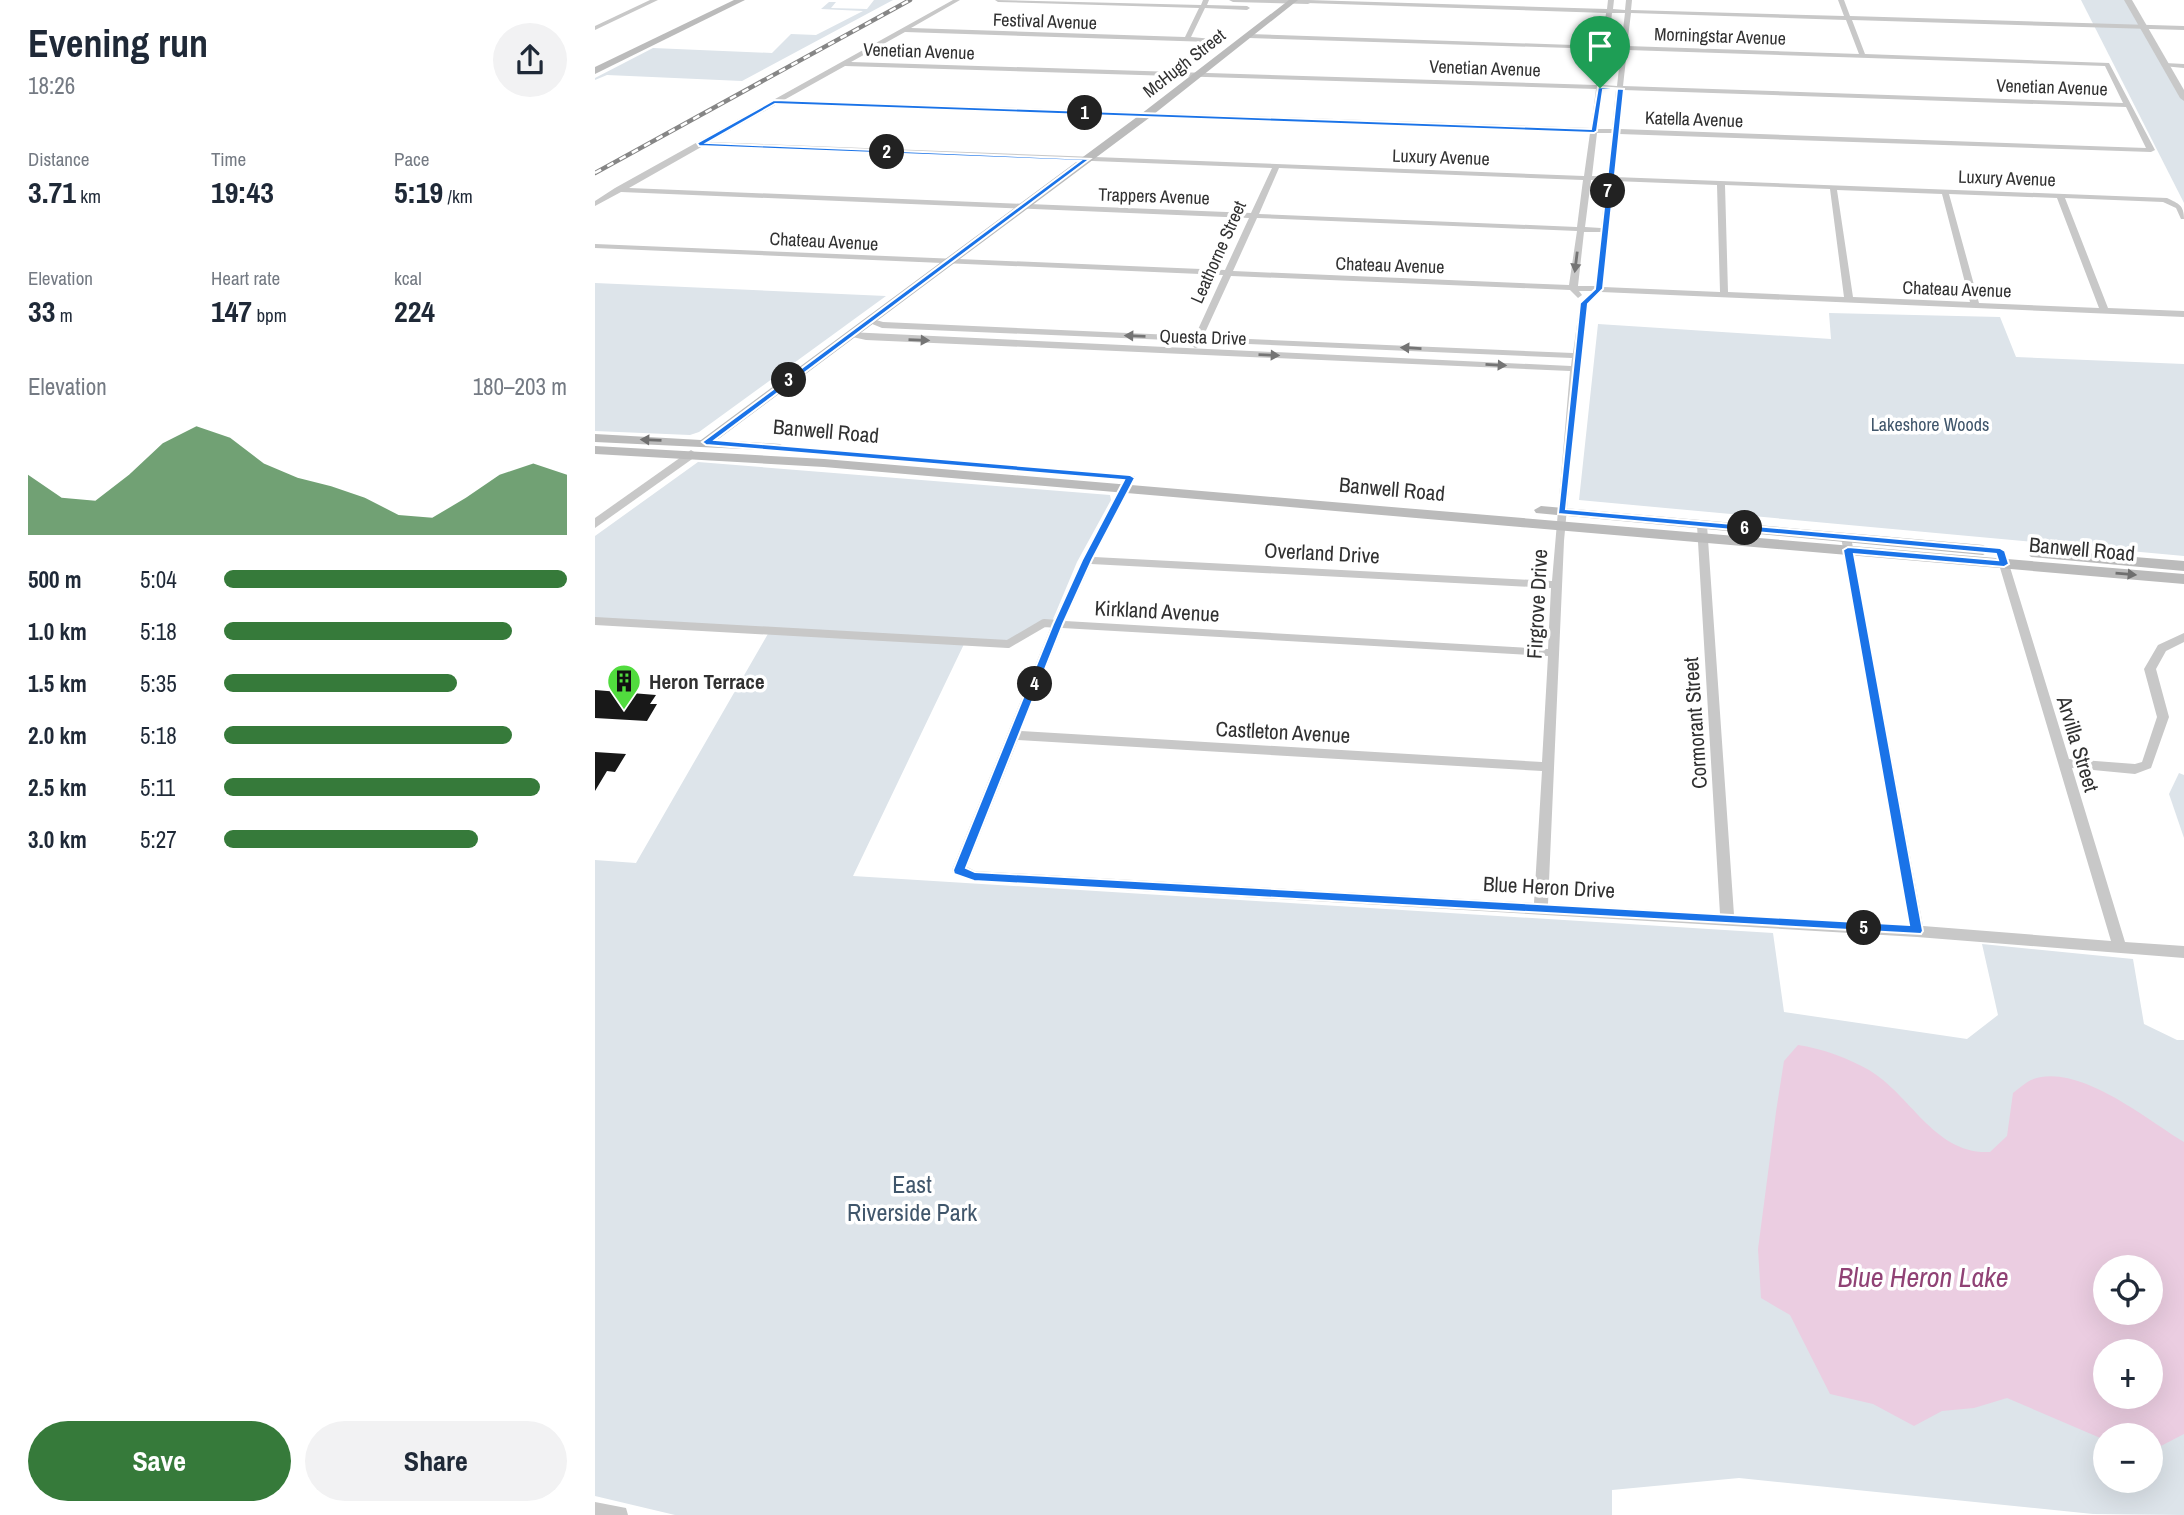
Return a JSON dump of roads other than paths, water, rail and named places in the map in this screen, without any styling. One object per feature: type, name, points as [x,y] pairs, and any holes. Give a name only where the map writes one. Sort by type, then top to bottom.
[{"type":"main road","points":[[595,71],[741,0]]},
{"type":"main road","name":"McHugh Street","points":[[691,454],[1145,116],[1293,1]]},
{"type":"main road","name":"Banwell Road","points":[[595,438],[706,442],[1127,483]]},
{"type":"main road","name":"Banwell Road","points":[[595,450],[1127,483],[2002,557],[2184,566]]},
{"type":"main road","name":"Banwell Road","points":[[2002,557],[2184,579]]},
{"type":"street","points":[[595,28],[655,0]]},
{"type":"street","points":[[595,204],[957,0]]},
{"type":"street","points":[[998,0],[1205,3],[1247,8]]},
{"type":"street","points":[[1233,0],[2184,28]]},
{"type":"street","points":[[1611,0],[1573,288],[1584,303],[1599,289],[1629,0]]},
{"type":"street","points":[[1841,0],[1863,57]]},
{"type":"street","points":[[2128,0],[2184,98]]},
{"type":"street","points":[[1187,39],[1205,3]]},
{"type":"street","name":"Festival Avenue","points":[[902,30],[1211,40]]},
{"type":"street","name":"Morningstar Avenue","points":[[1249,36],[2107,64],[2128,105]]},
{"type":"street","name":"Venetian Avenue","points":[[842,64],[2128,105]]},
{"type":"street","points":[[2165,65],[2184,66]]},
{"type":"street","name":"Katella Avenue","points":[[774,102],[2151,150],[2128,105]]},
{"type":"street","name":"Luxury Avenue","points":[[699,144],[2164,200],[2179,207],[2184,216]]},
{"type":"street","name":"Leathorne Street","points":[[1192,352],[1276,167]]},
{"type":"street","points":[[1721,183],[1724,295]]},
{"type":"street","points":[[1833,187],[1849,300]]},
{"type":"street","name":"Trappers Avenue","points":[[618,190],[1604,230]]},
{"type":"street","points":[[1945,192],[1975,305]]},
{"type":"street","points":[[2060,196],[2105,311]]},
{"type":"street","name":"Chateau Avenue","points":[[595,246],[2184,314]]},
{"type":"street","name":"Firgrove Drive","points":[[1541,907],[1556,585],[1575,369],[1584,303]]},
{"type":"street","name":"Questa Drive","points":[[869,321],[882,325],[1577,356]]},
{"type":"street","points":[[1024,344],[1031,331]]},
{"type":"street","name":"Questa Drive","points":[[851,334],[866,337],[1575,369]]},
{"type":"street","points":[[1381,360],[1385,347]]},
{"type":"street","points":[[595,524],[691,454]]},
{"type":"street","points":[[1015,735],[1058,624],[1127,483]]},
{"type":"street","name":"Cormorant Street","points":[[1702,531],[1727,919]]},
{"type":"street","points":[[1847,544],[1917,931]]},
{"type":"street","name":"Arvilla Street","points":[[2002,557],[2120,947]]},
{"type":"street","name":"Overland Drive","points":[[1087,560],[1556,585]]},
{"type":"street","name":"Kirkland Avenue","points":[[595,621],[1007,645],[1044,623],[1554,653]]},
{"type":"street","points":[[2063,763],[2136,769],[2147,765],[2163,717],[2150,669],[2162,648],[2184,637]]},
{"type":"street","name":"Blue Heron Drive","points":[[1015,735],[959,870],[974,876],[1541,907],[1917,931],[2184,952]]},
{"type":"street","name":"Castleton Avenue","points":[[1015,735],[1549,767]]},
{"type":"street","points":[[595,1511],[619,1515]]},
{"type":"water","name":"Blue Heron Lake","points":[[1798,1045],[1826,1051],[1869,1070],[1939,1134],[1954,1144],[1971,1150],[1990,1152],[2007,1136],[2013,1093],[2031,1080],[2049,1076],[2090,1085],[2184,1142],[2184,1434],[2163,1445],[2163,1423],[2093,1423],[2093,1435],[2007,1398],[1974,1408],[1942,1411],[1914,1426],[1873,1404],[1830,1394],[1790,1315],[1761,1298],[1758,1249],[1784,1061]]},
{"type":"railway","points":[[595,173],[910,0]]},
{"type":"place","name":"Heron Terrace","points":[[624,711]]},
{"type":"park label","name":"Lakeshore Woods","points":[[1930,424]]},
{"type":"park label","name":"East Riverside Park","points":[[912,1198]]}]
